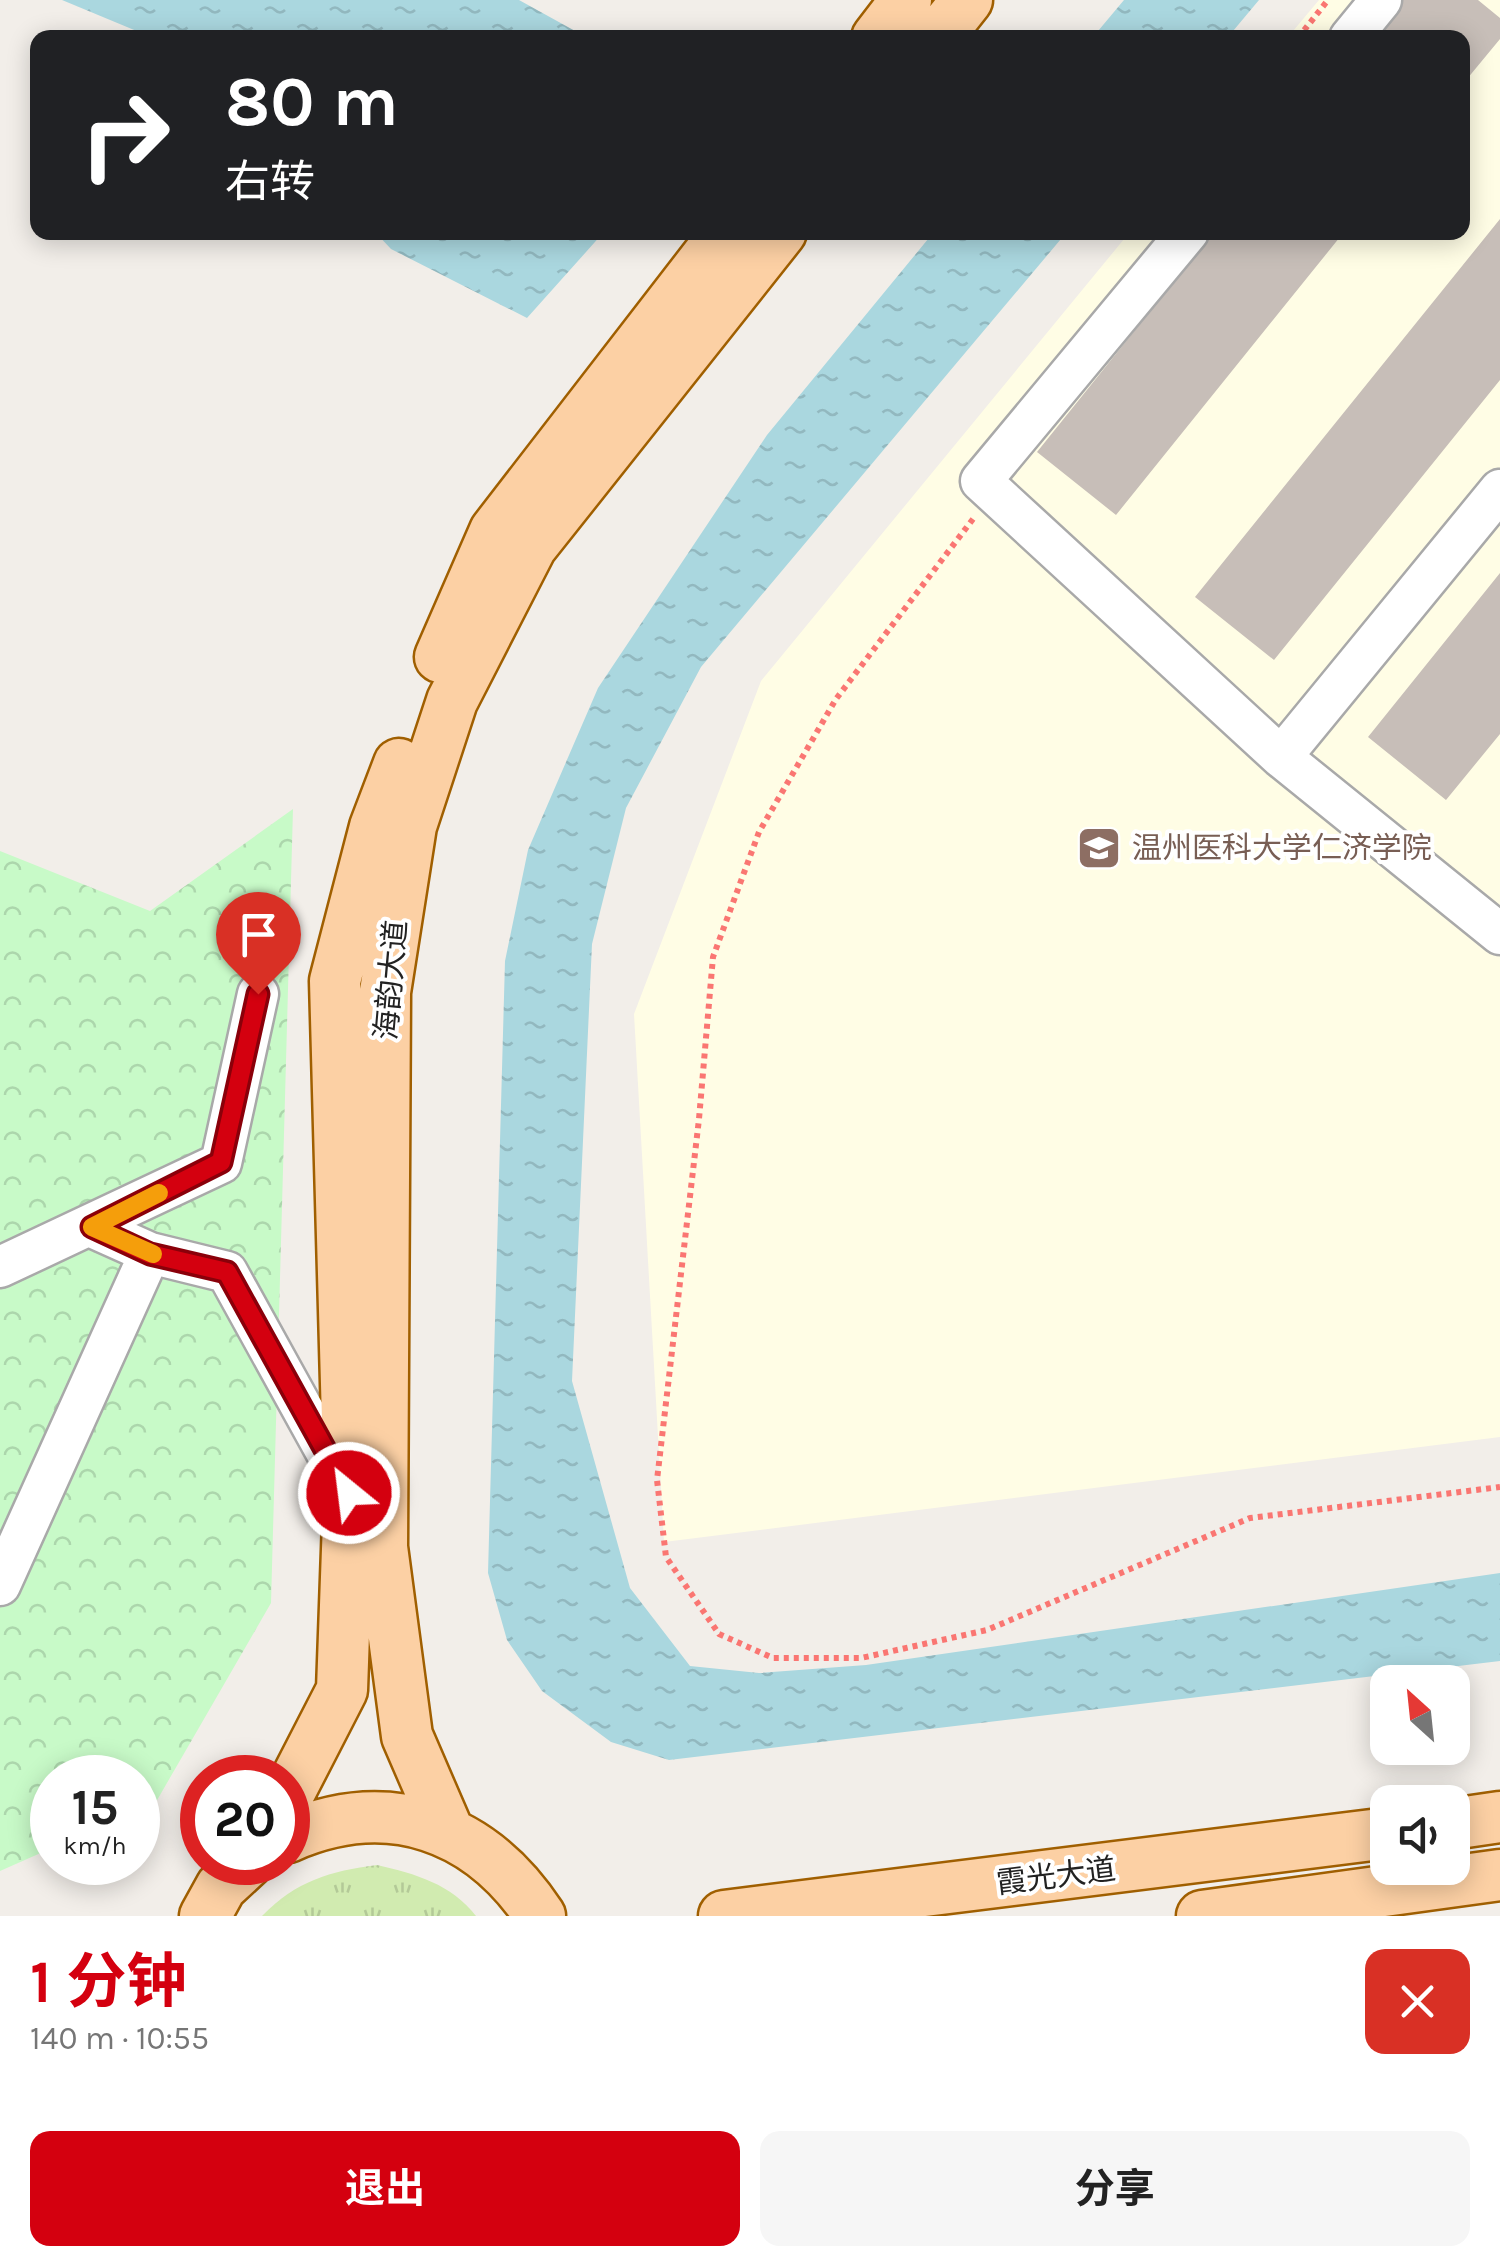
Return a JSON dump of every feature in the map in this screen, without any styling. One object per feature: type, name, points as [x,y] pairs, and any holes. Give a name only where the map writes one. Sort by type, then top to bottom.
[{"type":"main road","points":[[883,30],[906,0]]},
{"type":"main road","points":[[943,30],[966,0]]},
{"type":"main road","name":"海韵大道","points":[[309,1755],[342,1690],[349,1493],[336,981],[375,827],[429,683],[495,532],[720,240]]},
{"type":"main road","name":"海韵大道","points":[[448,1831],[407,1736],[382,1547],[385,992],[411,826],[452,702],[531,547],[775,240]]},
{"type":"main road","points":[[310,1827],[326,1820],[388,1816],[448,1831],[500,1865],[551,1915]]},
{"type":"main road","points":[[1470,1821],[1500,1817]]},
{"type":"main road","name":"霞光大道","points":[[724,1916],[1370,1835]]},
{"type":"main road","points":[[1202,1916],[1500,1875]]},
{"type":"main road","points":[[171,1916],[225,1888]]},
{"type":"street","points":[[1357,30],[1382,0]]},
{"type":"street","points":[[1181,240],[981,482],[1280,757],[1500,934]]},
{"type":"street","points":[[1280,757],[1500,490]]},
{"type":"street","points":[[0,1267],[92,1227],[221,1162],[258,994]]},
{"type":"street","points":[[92,1227],[150,1254],[227,1272],[349,1493]]},
{"type":"street","points":[[0,1585],[150,1254]]},
{"type":"path","points":[[1304,30],[1328,0]]},
{"type":"path","points":[[977,513],[836,699],[759,832],[713,957],[700,1120],[657,1480],[666,1557],[719,1634],[773,1658],[862,1658],[987,1630],[1250,1518],[1500,1488]]},
{"type":"shaded area","name":"温州医科大学仁济学院","points":[[1319,0],[1500,0],[1500,1437],[664,1542],[634,1014],[761,681],[1123,240],[1470,240],[1470,30],[1294,30]]},
{"type":"green space","points":[[293,809],[271,1603],[160,1795],[160,1755],[30,1755],[30,1858],[0,1871],[0,851],[150,911]]},
{"type":"green space","points":[[377,1865],[405,1872],[444,1888],[476,1916],[262,1916],[301,1886],[344,1871]]},
{"type":"water","points":[[62,0],[519,0],[573,30],[134,30]]},
{"type":"water","points":[[1124,0],[1259,0],[1234,30],[1099,30]]},
{"type":"water","points":[[383,240],[597,240],[527,318],[391,249]]},
{"type":"water","points":[[927,240],[1060,240],[701,667],[626,808],[592,944],[572,1381],[630,1588],[690,1666],[759,1673],[866,1665],[1500,1573],[1500,1661],[1370,1665],[1370,1676],[669,1760],[611,1742],[542,1691],[507,1640],[488,1573],[505,961],[528,850],[598,688],[767,435]]},
{"type":"building","points":[[1402,0],[1478,0],[1500,18],[1500,39],[1470,75],[1470,30],[1378,30]]},
{"type":"building","points":[[1500,219],[1500,380],[1274,660],[1195,597]]},
{"type":"building","points":[[1208,240],[1338,240],[1116,515],[1037,452]]},
{"type":"building","points":[[1500,573],[1500,734],[1446,800],[1368,737]]},
{"type":"slow traffic","points":[[153,1254],[92,1227],[159,1193]]},
{"type":"place","name":"温州医科大学仁济学院","points":[[1099,848]]},
{"type":"route","points":[[258,994],[221,1162],[92,1227],[150,1254],[227,1272],[349,1493]]}]
